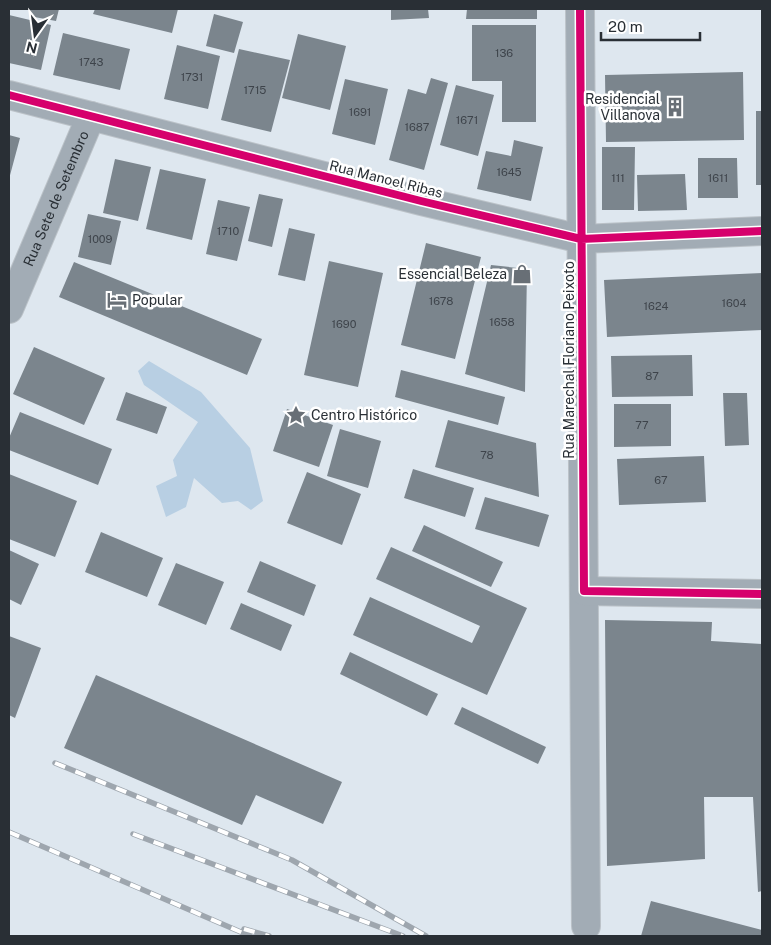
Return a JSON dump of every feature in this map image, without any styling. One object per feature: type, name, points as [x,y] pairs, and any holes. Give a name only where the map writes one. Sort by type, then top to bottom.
[{"type":"street","name":"Rua Marechal Floriano Peixoto","points":[[580,9],[586,926]]},
{"type":"street","name":"Rua Manoel Ribas","points":[[9,95],[581,239],[762,231]]},
{"type":"street","name":"Rua Sete de Setembro","points":[[9,310],[91,116]]},
{"type":"street","points":[[584,591],[762,594]]},
{"type":"shaded area","points":[[149,361],[201,392],[250,448],[263,501],[251,510],[238,501],[222,503],[194,478],[186,507],[166,517],[156,486],[177,476],[173,460],[198,422],[144,385],[138,371]]},
{"type":"building","points":[[30,9],[59,9],[56,21],[29,16]]},
{"type":"building","points":[[95,9],[178,9],[172,33],[93,14]]},
{"type":"building","points":[[391,9],[428,9],[429,18],[391,20]]},
{"type":"building","points":[[467,9],[537,9],[537,19],[466,19]]},
{"type":"building","points":[[214,14],[243,22],[234,53],[206,46]]},
{"type":"building","points":[[9,15],[51,25],[41,70],[9,63]]},
{"type":"building","points":[[472,25],[536,25],[536,122],[502,122],[502,81],[472,81]]},
{"type":"building","points":[[63,33],[130,49],[120,90],[53,75]]},
{"type":"building","points":[[298,34],[346,46],[330,110],[282,98]]},
{"type":"building","points":[[177,45],[220,56],[208,109],[164,99]]},
{"type":"building","points":[[239,49],[290,60],[271,132],[221,120]]},
{"type":"building","name":"Residencial Villanova","points":[[743,72],[744,140],[606,142],[605,75]]},
{"type":"building","points":[[431,78],[448,83],[424,170],[389,160],[408,89],[426,94]]},
{"type":"building","points":[[345,79],[388,89],[375,145],[332,134]]},
{"type":"building","points":[[456,85],[494,95],[478,156],[440,145]]},
{"type":"building","points":[[756,111],[762,111],[762,185],[756,185]]},
{"type":"building","points":[[9,135],[20,138],[9,179]]},
{"type":"building","points":[[514,140],[543,147],[531,201],[477,189],[486,151],[511,156]]},
{"type":"building","points":[[602,147],[635,147],[634,210],[602,210]]},
{"type":"building","points":[[698,158],[737,158],[738,198],[698,198]]},
{"type":"building","points":[[115,159],[151,167],[138,221],[103,213]]},
{"type":"building","points":[[160,169],[206,179],[192,240],[146,229]]},
{"type":"building","points":[[685,174],[687,210],[638,211],[637,175]]},
{"type":"building","points":[[259,194],[283,199],[272,247],[248,241]]},
{"type":"building","points":[[218,200],[250,207],[237,261],[206,254]]},
{"type":"building","points":[[88,214],[121,221],[111,265],[78,257]]},
{"type":"building","points":[[289,228],[315,234],[305,281],[278,275]]},
{"type":"building","points":[[426,243],[481,257],[455,359],[401,345]]},
{"type":"building","points":[[329,261],[383,273],[358,387],[304,375]]},
{"type":"building","points":[[74,262],[262,339],[247,375],[59,297]]},
{"type":"building","points":[[491,265],[527,269],[525,392],[465,374]]},
{"type":"building","points":[[762,273],[762,330],[607,337],[604,280]]},
{"type":"building","points":[[34,347],[105,378],[84,425],[13,394]]},
{"type":"building","points":[[692,355],[693,396],[612,397],[611,356]]},
{"type":"building","points":[[401,370],[505,397],[498,425],[395,397]]},
{"type":"building","points":[[126,392],[167,407],[157,434],[116,420]]},
{"type":"building","points":[[723,393],[747,393],[749,445],[725,446]]},
{"type":"building","points":[[614,404],[671,404],[671,446],[614,447]]},
{"type":"building","points":[[287,409],[333,425],[319,467],[273,451]]},
{"type":"building","points":[[20,412],[112,449],[98,485],[9,450],[9,438]]},
{"type":"building","points":[[448,420],[536,443],[539,497],[435,467]]},
{"type":"building","points":[[340,429],[381,441],[368,488],[327,476]]},
{"type":"building","points":[[704,456],[706,502],[619,505],[617,459]]},
{"type":"building","points":[[413,469],[474,488],[465,517],[404,498]]},
{"type":"building","points":[[307,472],[361,494],[342,545],[287,523]]},
{"type":"building","points":[[9,474],[77,501],[55,557],[9,539]]},
{"type":"building","points":[[485,497],[549,515],[539,547],[475,529]]},
{"type":"building","points":[[424,525],[503,562],[491,587],[412,551]]},
{"type":"building","points":[[101,532],[163,558],[147,597],[85,572]]},
{"type":"building","points":[[391,547],[527,608],[487,695],[353,635],[370,597],[472,643],[480,626],[376,579]]},
{"type":"building","points":[[9,550],[39,564],[21,605],[9,599]]},
{"type":"building","points":[[260,561],[316,585],[304,616],[247,592]]},
{"type":"building","points":[[176,563],[224,582],[206,625],[158,605]]},
{"type":"building","points":[[241,603],[292,625],[281,651],[230,629]]},
{"type":"building","points":[[605,620],[712,622],[711,641],[762,644],[762,891],[758,892],[753,797],[704,797],[705,859],[607,866]]},
{"type":"building","points":[[9,636],[41,648],[15,718],[9,715]]},
{"type":"building","points":[[350,652],[438,694],[427,716],[340,674]]},
{"type":"building","points":[[96,675],[342,782],[323,824],[256,795],[242,825],[64,748]]},
{"type":"building","points":[[462,707],[546,747],[538,764],[454,724]]},
{"type":"building","points":[[651,901],[762,930],[762,936],[641,936]]},
{"type":"railway","points":[[55,763],[292,860],[426,936]]},
{"type":"railway","points":[[9,832],[250,936]]},
{"type":"railway","points":[[133,834],[403,936]]},
{"type":"railway","points":[[244,929],[269,936]]},
{"type":"cycle path","points":[[580,9],[584,591],[762,594]]},
{"type":"cycle path","points":[[9,95],[421,201],[581,239],[762,231]]},
{"type":"place","name":"Residencial Villanova","points":[[675,107]]},
{"type":"place","name":"Essencial Beleza","points":[[522,274]]},
{"type":"place","name":"Popular","points":[[117,300]]},
{"type":"place","name":"Centro Histórico","points":[[296,415]]}]
